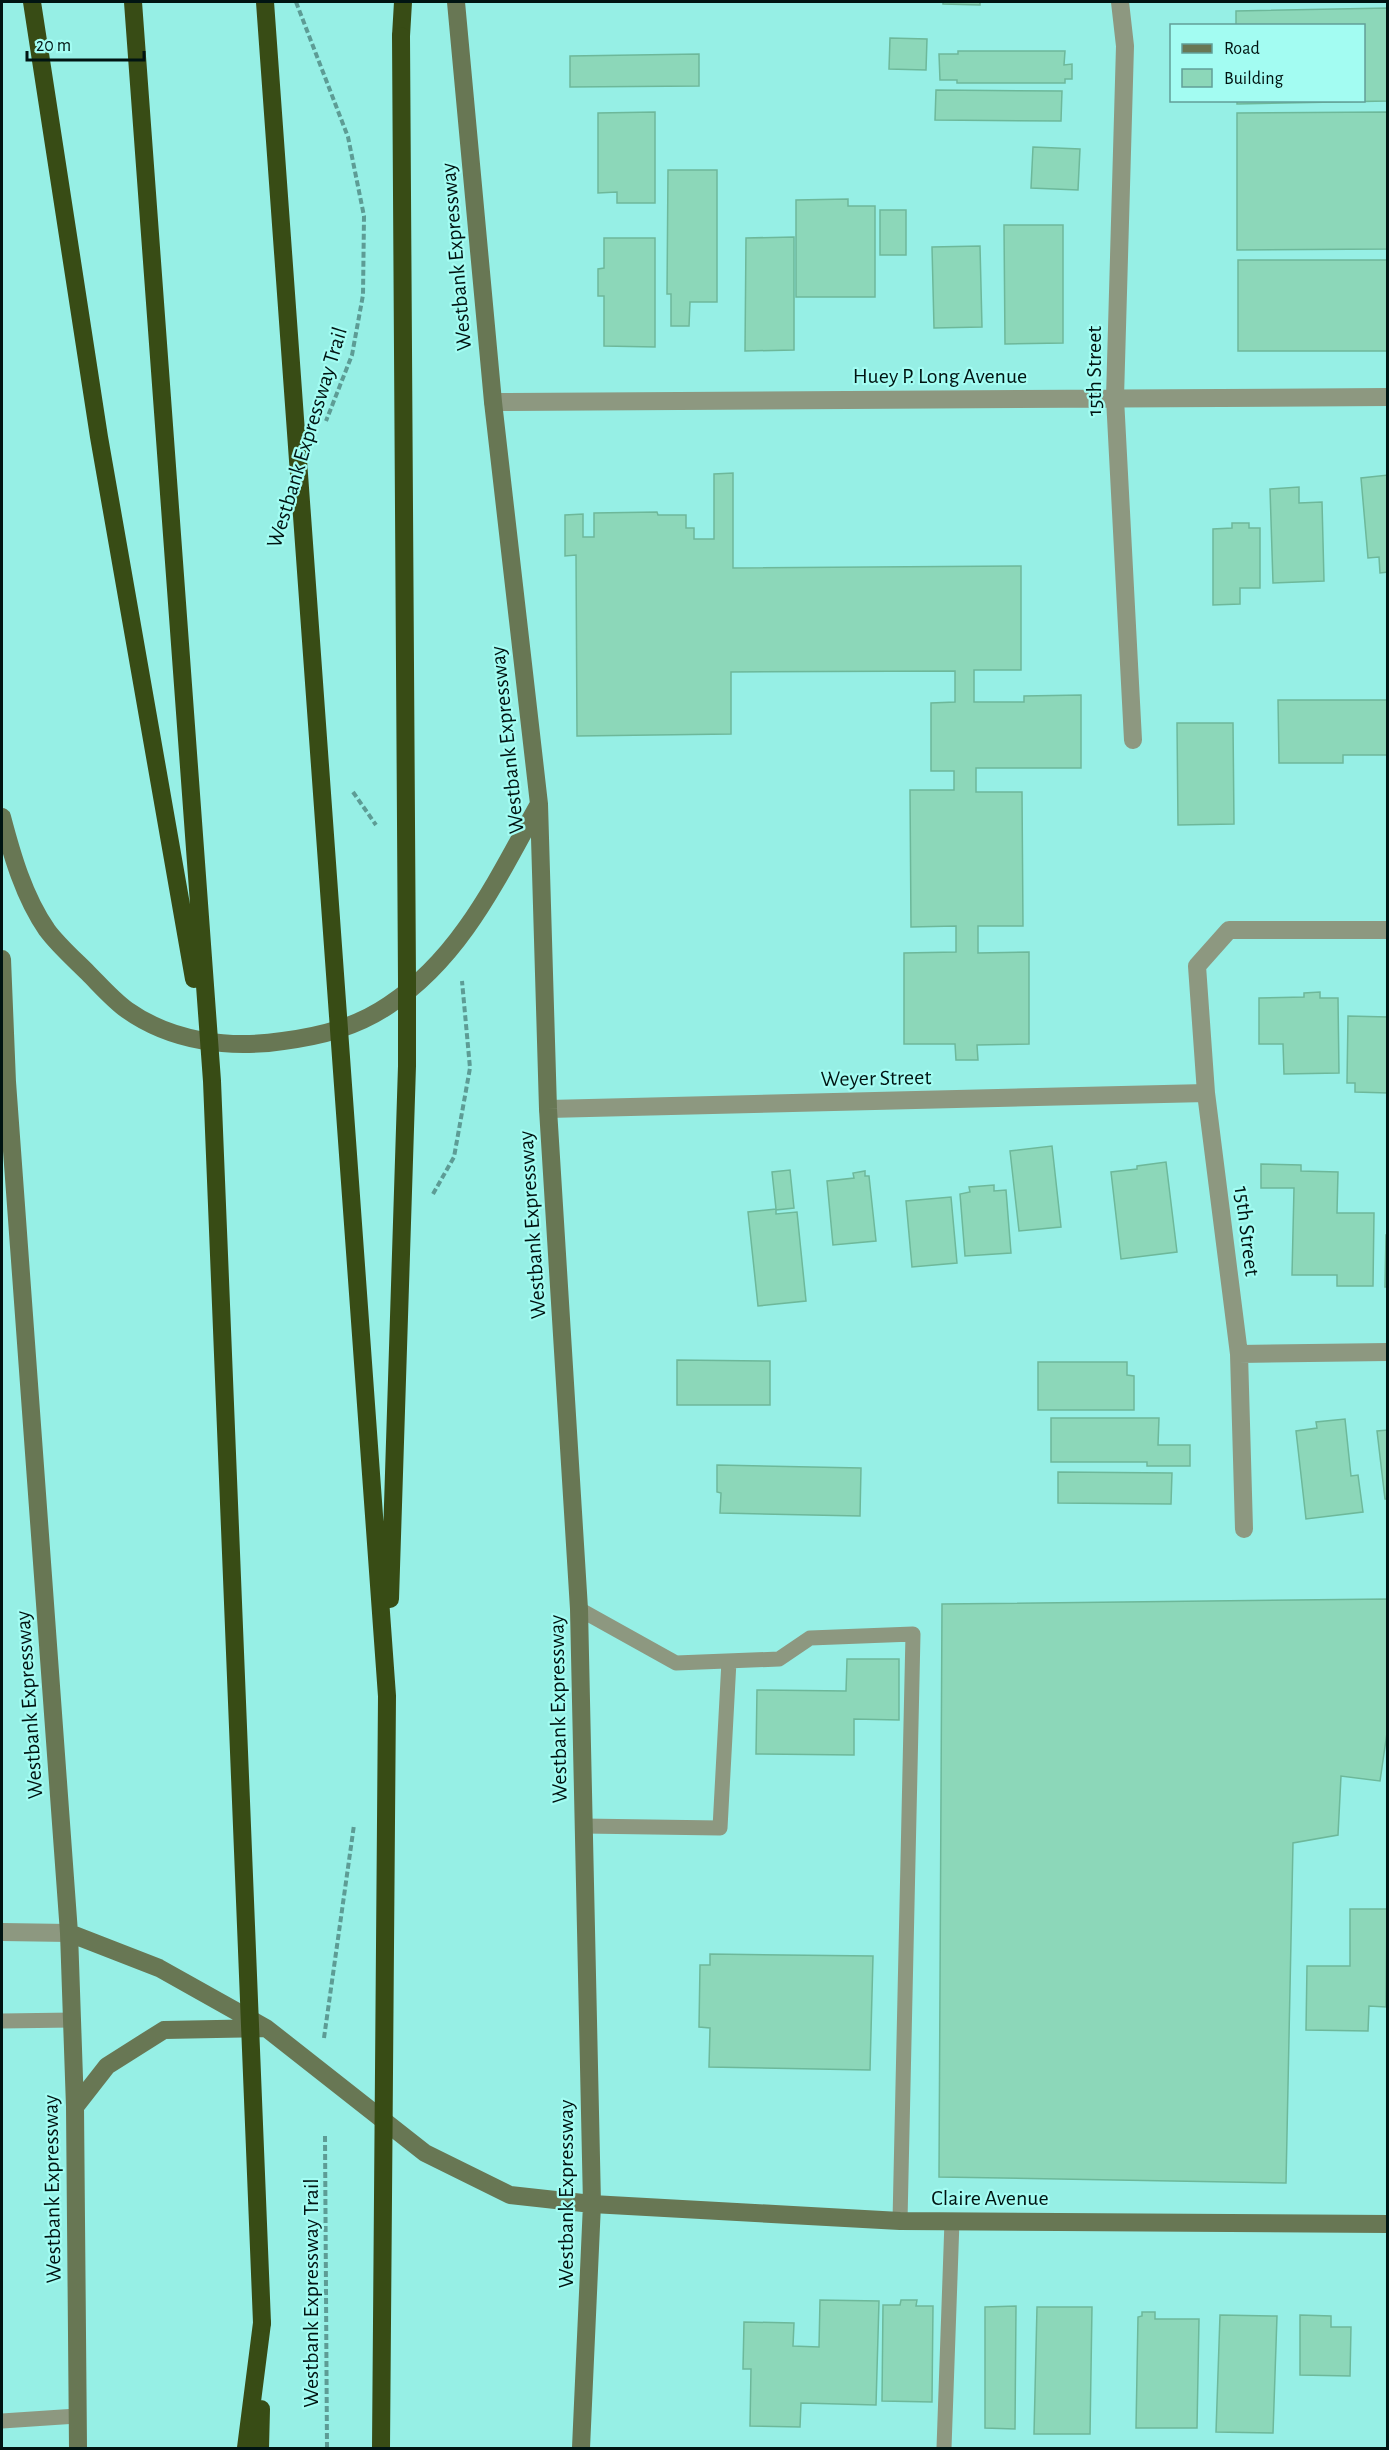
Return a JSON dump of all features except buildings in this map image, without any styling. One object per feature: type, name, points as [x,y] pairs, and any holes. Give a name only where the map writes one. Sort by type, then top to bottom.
[{"type":"highway","points":[[32,2],[99,437],[212,1081]]},
{"type":"highway","points":[[133,2],[212,1081],[262,2323],[260,2448]]},
{"type":"highway","points":[[265,2],[387,1696]]},
{"type":"highway","points":[[381,2448],[387,1696],[407,1066],[401,36],[403,2]]},
{"type":"highway","points":[[246,2448],[262,2323]]},
{"type":"main road","name":"Westbank Expressway","points":[[456,2],[493,402],[539,804],[548,1109],[579,1609],[592,2204],[581,2448]]},
{"type":"main road","points":[[2,817],[11,852],[27,893],[47,930],[126,1009],[154,1026],[184,1037],[225,1043],[269,1043],[322,1034],[359,1023],[390,1005],[419,981],[446,956],[470,924],[539,804]]},
{"type":"main road","name":"Westbank Expressway","points":[[2,959],[4,1082],[69,1933],[75,2107],[78,2448]]},
{"type":"main road","name":"Claire Avenue","points":[[69,1933],[159,1968],[266,2028],[424,2153],[510,2195],[592,2204],[900,2221],[1388,2224]]},
{"type":"main road","points":[[75,2107],[107,2066],[164,2030],[266,2028]]},
{"type":"street","name":"15th Street","points":[[1120,2],[1125,46],[1115,398],[1133,740]]},
{"type":"street","name":"Huey P. Long Avenue","points":[[493,402],[1388,397]]},
{"type":"street","name":"15th Street","points":[[1244,1529],[1239,1354],[1206,1093],[1197,966],[1229,930],[1388,930]]},
{"type":"street","name":"Weyer Street","points":[[548,1109],[1206,1093]]},
{"type":"street","points":[[1239,1354],[1388,1352]]},
{"type":"street","points":[[2,1932],[69,1933]]},
{"type":"lane","points":[[579,1609],[676,1663],[779,1659],[810,1638],[913,1634],[900,2221]]},
{"type":"lane","points":[[583,1826],[720,1828],[729,1660]]},
{"type":"lane","points":[[2,2021],[73,2020]]},
{"type":"lane","points":[[944,2448],[952,2221]]},
{"type":"lane","points":[[2,2421],[77,2416]]},
{"type":"path","name":"Westbank Expressway Trail","points":[[296,2],[322,64],[348,137],[364,216],[363,295],[352,355],[323,430]]},
{"type":"path","points":[[350,787],[379,828]]},
{"type":"path","name":"Westbank Expressway Trail","points":[[325,2136],[327,2448]]}]
